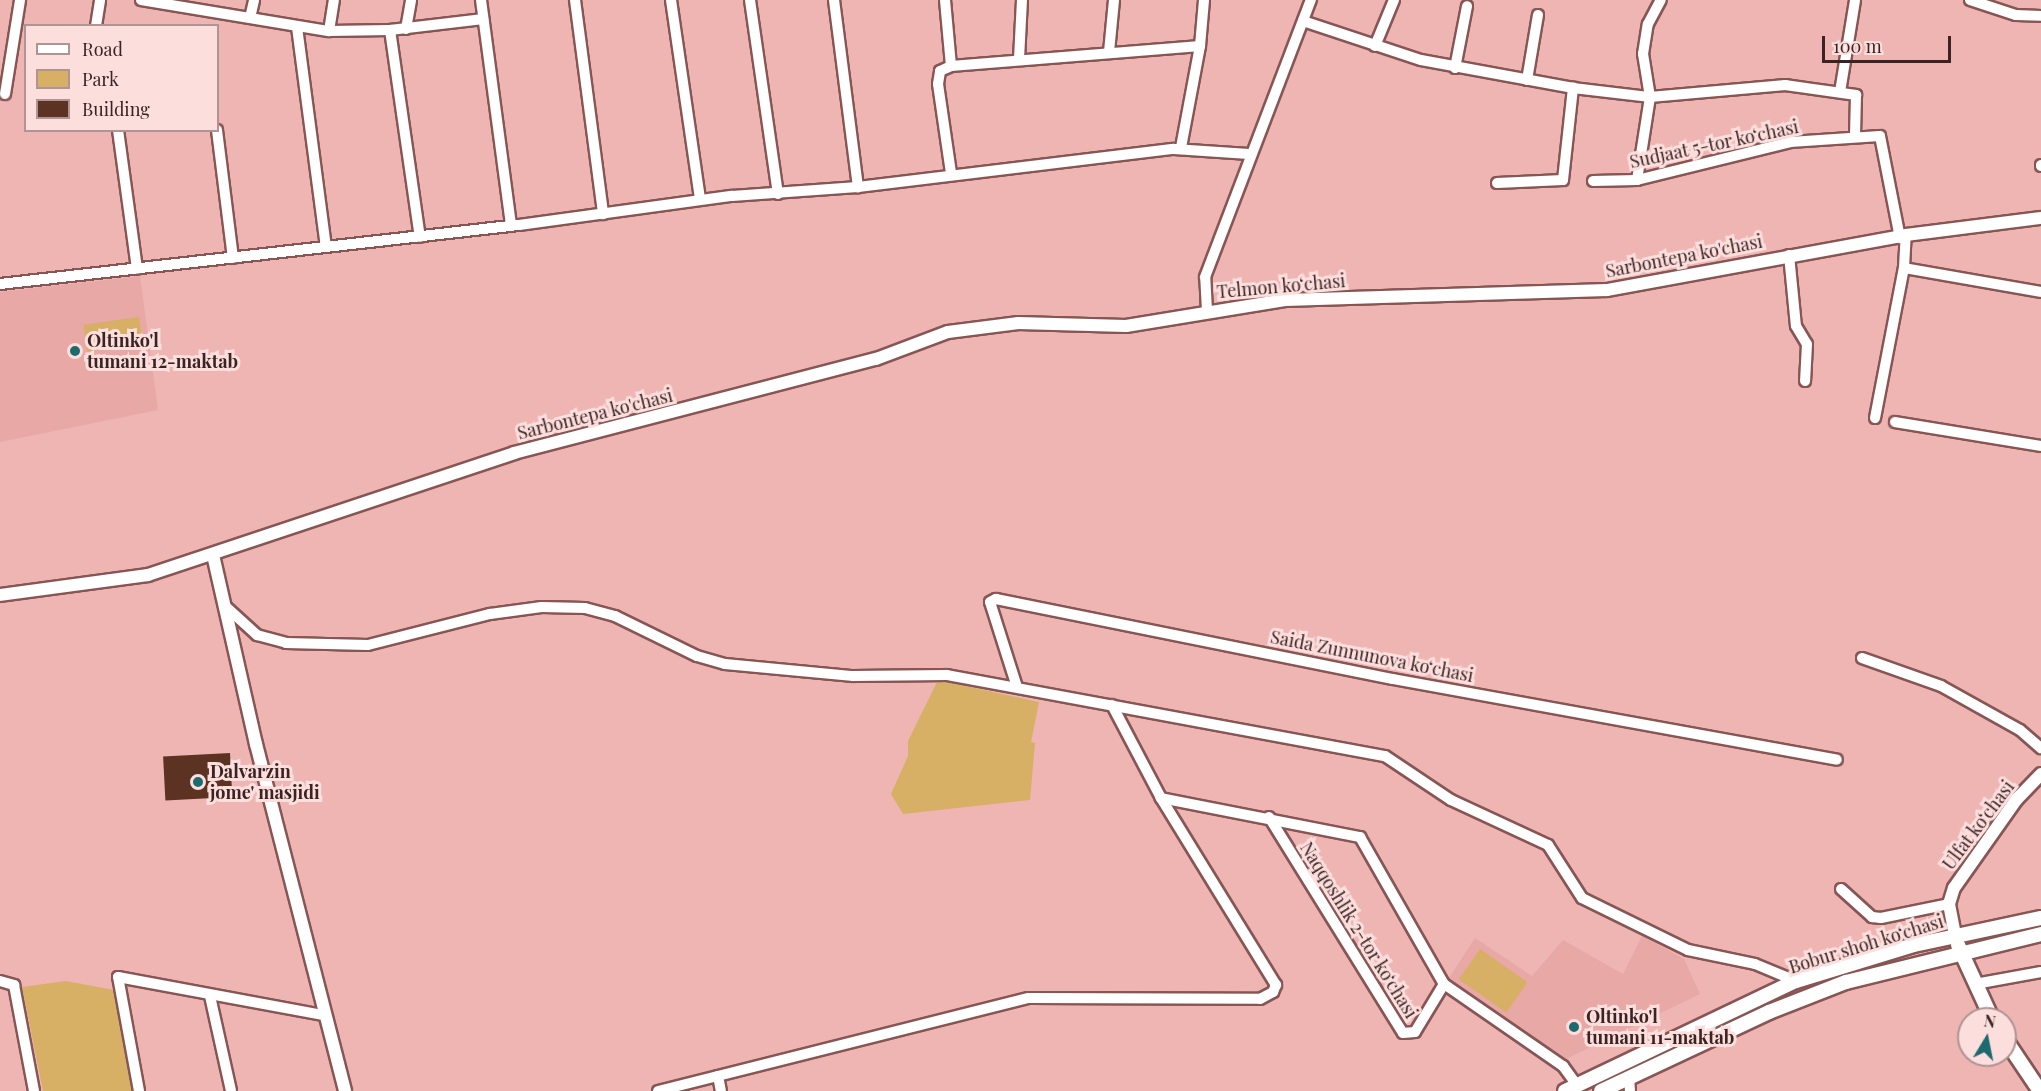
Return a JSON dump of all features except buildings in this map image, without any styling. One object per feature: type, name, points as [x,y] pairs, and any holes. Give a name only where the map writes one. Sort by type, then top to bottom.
[{"type":"main road","name":"Bobur shoh koʻchasi","points":[[1571,1088],[1796,981],[1955,935],[2041,918]]},
{"type":"main road","name":"Bobur shoh koʻchasi","points":[[1601,1091],[1629,1084],[1807,997],[1960,952],[2041,934]]},
{"type":"main road","points":[[1955,935],[1960,952],[1986,1007]]},
{"type":"main road","points":[[2017,1057],[2040,1091]]},
{"type":"street","points":[[6,94],[20,0]]},
{"type":"street","points":[[96,24],[100,0]]},
{"type":"street","points":[[141,0],[177,3],[329,32],[406,29],[483,19]]},
{"type":"street","points":[[250,18],[254,0]]},
{"type":"street","points":[[329,32],[334,0]]},
{"type":"street","points":[[406,29],[411,0]]},
{"type":"street","points":[[481,0],[511,226]]},
{"type":"street","points":[[574,0],[603,214]]},
{"type":"street","points":[[671,0],[700,200]]},
{"type":"street","points":[[750,0],[777,194]]},
{"type":"street","points":[[834,0],[858,186]]},
{"type":"street","points":[[945,0],[951,66]]},
{"type":"street","points":[[1019,59],[1022,0]]},
{"type":"street","points":[[1108,52],[1114,0]]},
{"type":"street","points":[[1180,148],[1200,46],[1204,0]]},
{"type":"street","points":[[1207,311],[1205,277],[1248,154],[1311,0]]},
{"type":"street","points":[[1375,46],[1394,0]]},
{"type":"street","points":[[1637,180],[1650,97],[1643,54],[1648,24],[1661,0]]},
{"type":"street","points":[[1839,92],[1856,0]]},
{"type":"street","points":[[1970,0],[2016,15],[2041,16]]},
{"type":"street","points":[[1455,68],[1467,6]]},
{"type":"street","points":[[1527,81],[1538,15]]},
{"type":"street","points":[[1303,21],[1375,46],[1455,68],[1573,88],[1650,97],[1785,85],[1856,95],[1855,135]]},
{"type":"street","points":[[297,27],[326,247]]},
{"type":"street","points":[[390,30],[420,237]]},
{"type":"street","points":[[951,174],[938,84],[940,71],[951,66],[1019,59],[1200,46]]},
{"type":"street","points":[[1497,183],[1563,180],[1573,88]]},
{"type":"street","points":[[118,132],[137,268]]},
{"type":"street","points":[[217,132],[233,258]]},
{"type":"street","name":"Sudjaat 5-tor koʻchasi","points":[[1593,181],[1637,180],[1700,166],[1730,154],[1855,135],[1884,139],[1903,236]]},
{"type":"street","points":[[0,284],[420,237],[700,200],[858,186],[1180,148],[1248,154]]},
{"type":"street","name":"Sarbontepa ko'chasi","points":[[1358,297],[1607,290],[1903,236],[2041,218]]},
{"type":"street","points":[[1875,418],[1904,268],[1903,236]]},
{"type":"street","points":[[1789,255],[1796,326],[1808,344],[1805,381]]},
{"type":"street","points":[[1904,268],[2041,292]]},
{"type":"street","name":"Telmon koʻchasi","points":[[1207,311],[1358,297]]},
{"type":"street","name":"Sarbontepa ko'chasi","points":[[0,595],[148,575],[514,453],[876,359],[948,333],[1018,323],[1126,326],[1207,311]]},
{"type":"street","points":[[1895,422],[2041,446]]},
{"type":"street","points":[[213,555],[324,1016],[345,1091]]},
{"type":"street","name":"Saida Zunnunova koʻchasi","points":[[1017,687],[990,602],[996,600],[1393,679],[1836,760]]},
{"type":"street","points":[[224,605],[257,634],[286,643],[368,645],[490,614],[542,607],[585,608],[615,616],[697,656],[725,664],[853,676],[916,672],[1017,687],[1384,756],[1451,800],[1548,844],[1582,898],[1688,950],[1755,964],[1796,981]]},
{"type":"street","points":[[1862,658],[1941,686],[2020,730],[2041,748]]},
{"type":"street","points":[[658,1091],[1029,998],[1268,996],[1276,985],[1161,798],[1112,705]]},
{"type":"street","name":"Ulfat koʻchasi","points":[[1949,904],[1964,872],[2041,774]]},
{"type":"street","points":[[1161,798],[1269,817],[1360,837],[1444,984],[1563,1066],[1571,1088]]},
{"type":"street","name":"Naqqoshlik 2-tor koʻchasi","points":[[1269,817],[1404,1033],[1415,1032],[1444,984]]},
{"type":"street","points":[[1841,889],[1872,916],[1881,918],[1949,904],[1955,935]]},
{"type":"street","points":[[1975,984],[2041,972]]},
{"type":"street","points":[[139,1091],[118,977],[324,1016]]},
{"type":"street","points":[[0,981],[14,985],[34,1091]]},
{"type":"street","points":[[210,996],[231,1091]]},
{"type":"street","points":[[718,1076],[722,1091]]},
{"type":"shaded area","name":"Oltinko'l tumani 12-maktab","points":[[140,276],[158,410],[0,442],[0,292]]},
{"type":"shaded area","name":"Oltinko'l tumani 11-maktab","points":[[1642,936],[1684,959],[1700,994],[1564,1060],[1447,981],[1475,938],[1532,976],[1563,940],[1623,974]]},
{"type":"green space","points":[[139,317],[143,344],[87,352],[84,325]]},
{"type":"green space","points":[[938,680],[1039,702],[1031,742],[1035,743],[1030,800],[903,814],[891,794],[908,756],[908,741]]},
{"type":"green space","points":[[1480,949],[1528,982],[1506,1013],[1459,979]]},
{"type":"green space","points":[[66,981],[114,990],[133,1091],[43,1091],[22,987]]},
{"type":"place","name":"Oltinko'l tumani 12-maktab","points":[[75,351]]},
{"type":"place","name":"Dalvarzin jome' masjidi","points":[[198,782]]},
{"type":"place","name":"Oltinko'l tumani 11-maktab","points":[[1574,1027]]}]
